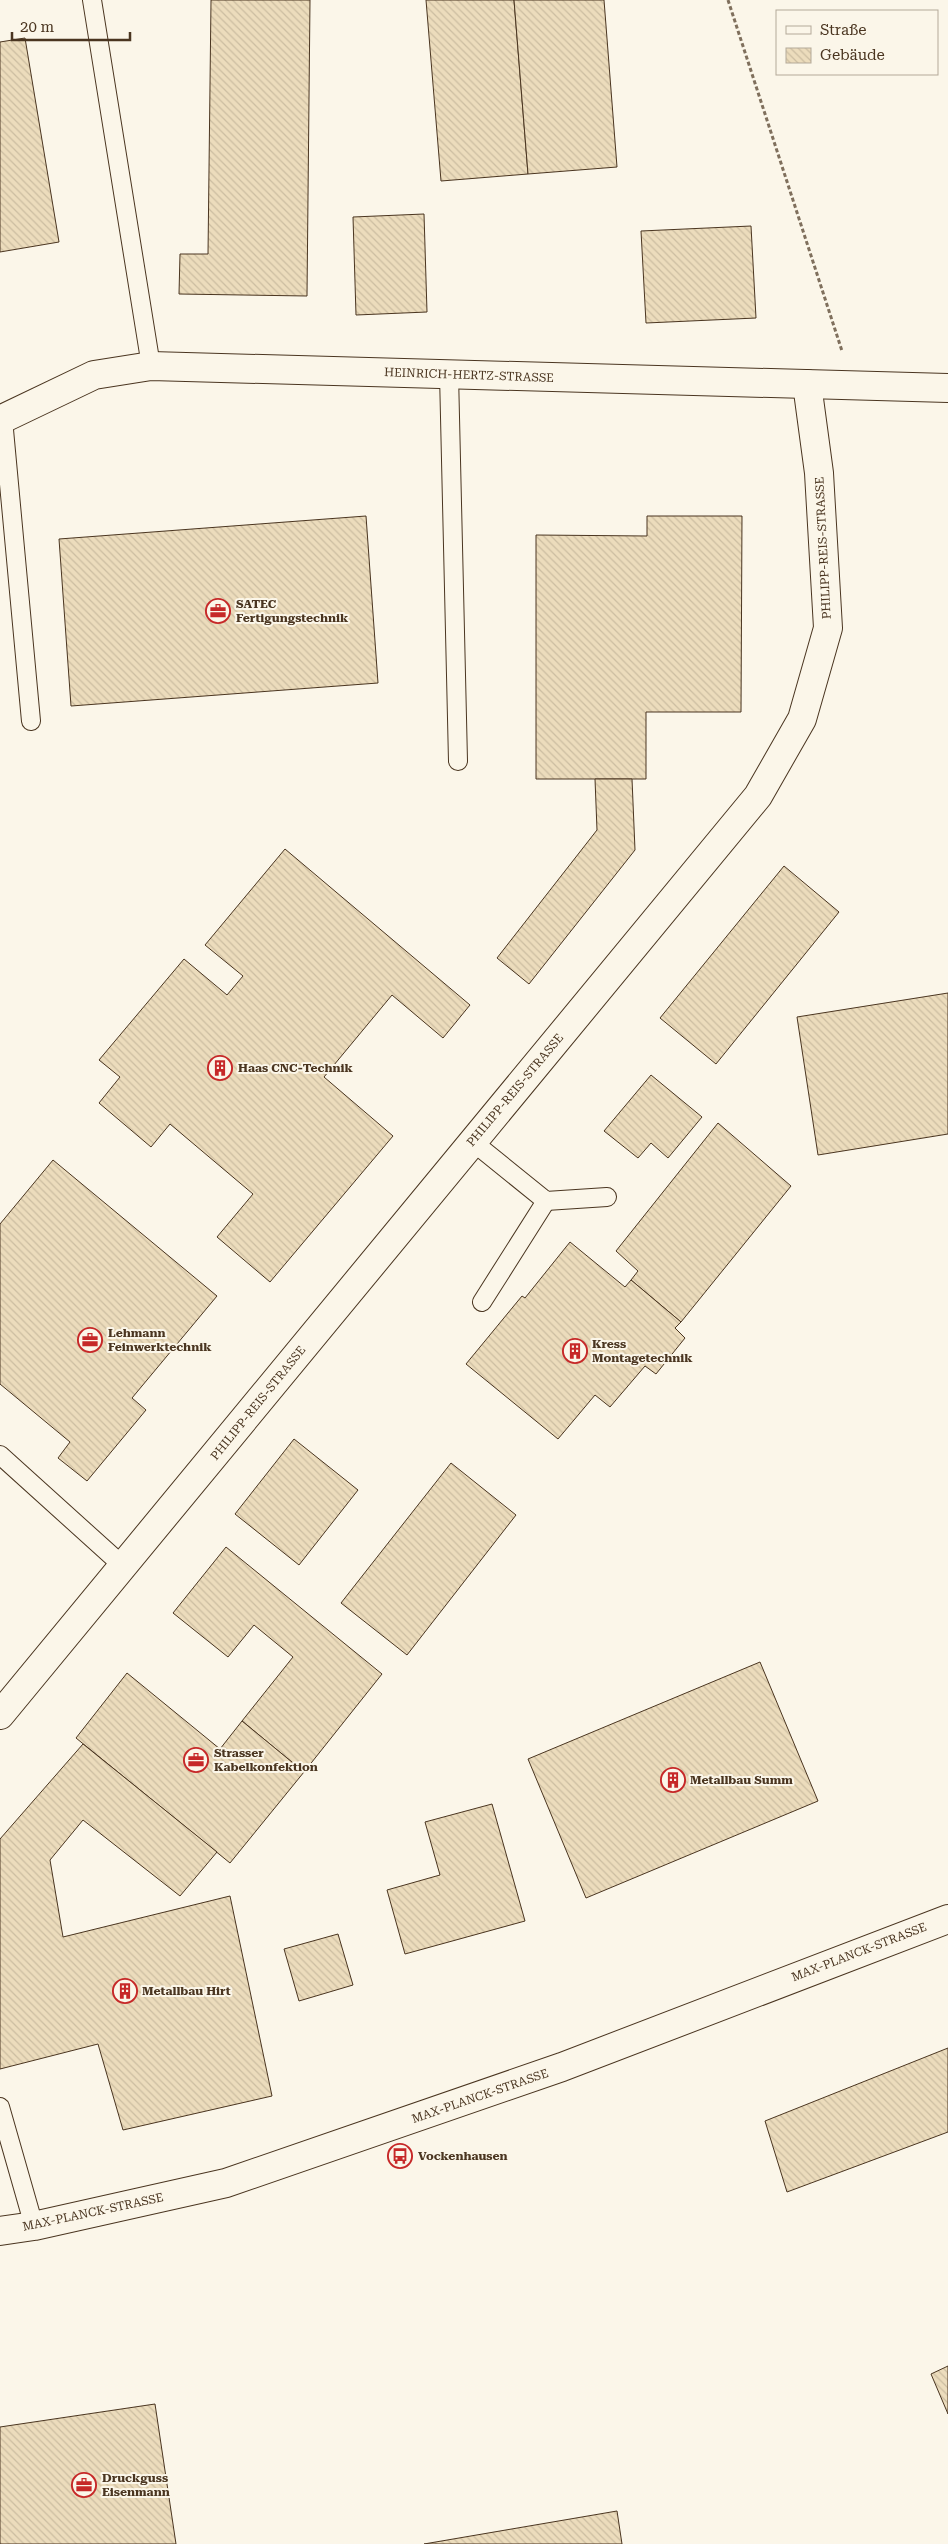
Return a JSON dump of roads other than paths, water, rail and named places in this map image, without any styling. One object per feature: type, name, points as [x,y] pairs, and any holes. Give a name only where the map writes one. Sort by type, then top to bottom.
[{"type":"street","name":"HEINRICH-HERTZ-STRASSE","points":[[1,418],[94,376],[151,366],[948,388]]},
{"type":"street","name":"PHILIPP-REIS-STRASSE","points":[[0,1715],[758,796],[802,719],[828,628],[819,473],[807,384]]},
{"type":"street","name":"MAX-PLANCK-STRASSE","points":[[0,2232],[235,2180],[562,2067],[948,1919]]},
{"type":"lane","points":[[92,0],[151,366]]},
{"type":"lane","points":[[449,374],[458,761]]},
{"type":"lane","points":[[1,418],[31,721]]},
{"type":"lane","points":[[473,1142],[546,1202],[607,1197]]},
{"type":"lane","points":[[482,1302],[546,1202]]},
{"type":"lane","points":[[0,1455],[123,1566]]},
{"type":"lane","points":[[0,2107],[34,2226]]},
{"type":"place","name":"SATEC Fertigungstechnik","points":[[218,611]]},
{"type":"place","name":"Haas CNC-Technik","points":[[220,1068]]},
{"type":"place","name":"Lehmann Feinwerktechnik","points":[[90,1340]]},
{"type":"place","name":"Kress Montagetechnik","points":[[575,1351]]},
{"type":"place","name":"Strasser Kabelkonfektion","points":[[196,1760]]},
{"type":"place","name":"Metallbau Summ","points":[[673,1780]]},
{"type":"place","name":"Metallbau Hirt","points":[[125,1991]]},
{"type":"place","name":"Vockenhausen","points":[[400,2156]]},
{"type":"place","name":"Druckguss Eisenmann","points":[[84,2485]]}]
